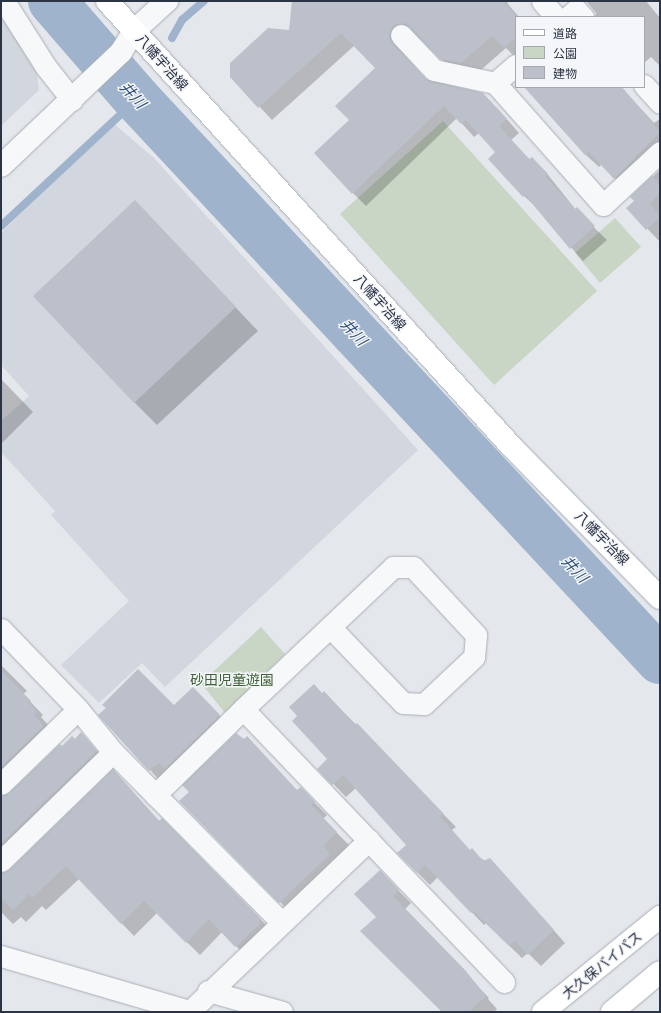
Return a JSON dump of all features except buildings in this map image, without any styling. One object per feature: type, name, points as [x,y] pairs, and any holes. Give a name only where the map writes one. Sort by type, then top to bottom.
[{"type":"main road","name":"八幡宇治線","points":[[107,1],[510,445],[660,598]]},
{"type":"main road","name":"大久保バイパス","points":[[543,1012],[660,917]]},
{"type":"main road","points":[[612,1012],[660,972]]},
{"type":"street","points":[[4,1],[46,67],[77,95]]},
{"type":"street","points":[[1,166],[121,52],[134,31],[167,1]]},
{"type":"street","points":[[542,1],[555,16]]},
{"type":"street","points":[[569,16],[576,10],[581,16]]},
{"type":"street","points":[[400,35],[434,70],[495,83],[603,205],[660,152]]},
{"type":"street","points":[[495,83],[515,66]]},
{"type":"street","points":[[645,86],[660,103]]},
{"type":"street","points":[[155,795],[243,709],[393,567],[413,567],[476,635],[474,657],[424,704],[403,703],[330,627]]},
{"type":"street","points":[[1,629],[78,709],[113,752],[282,922]]},
{"type":"street","points":[[1,784],[78,709]]},
{"type":"street","points":[[243,709],[504,982]]},
{"type":"street","points":[[1,861],[113,752]]},
{"type":"street","points":[[1,956],[189,1012],[208,991],[369,840]]},
{"type":"street","points":[[208,991],[282,1012]]},
{"type":"shaded area","points":[[1,15],[37,74],[39,90],[1,126]]},
{"type":"shaded area","points":[[113,123],[154,158],[418,450],[165,687],[142,663],[99,703],[61,665],[129,601],[51,515],[55,511],[1,452],[1,421],[29,396],[1,365],[1,233]]},
{"type":"green space","points":[[443,121],[597,291],[494,385],[340,214]]},
{"type":"green space","points":[[615,218],[641,247],[600,283],[575,253]]},
{"type":"green space","name":"砂田児童遊園","points":[[261,627],[285,654],[225,713],[201,683]]},
{"type":"waterway","name":"井川","points":[[52,1],[137,99],[660,660]]},
{"type":"waterway","points":[[172,38],[182,20],[204,1]]},
{"type":"waterway","points":[[1,226],[137,99],[147,81]]}]
